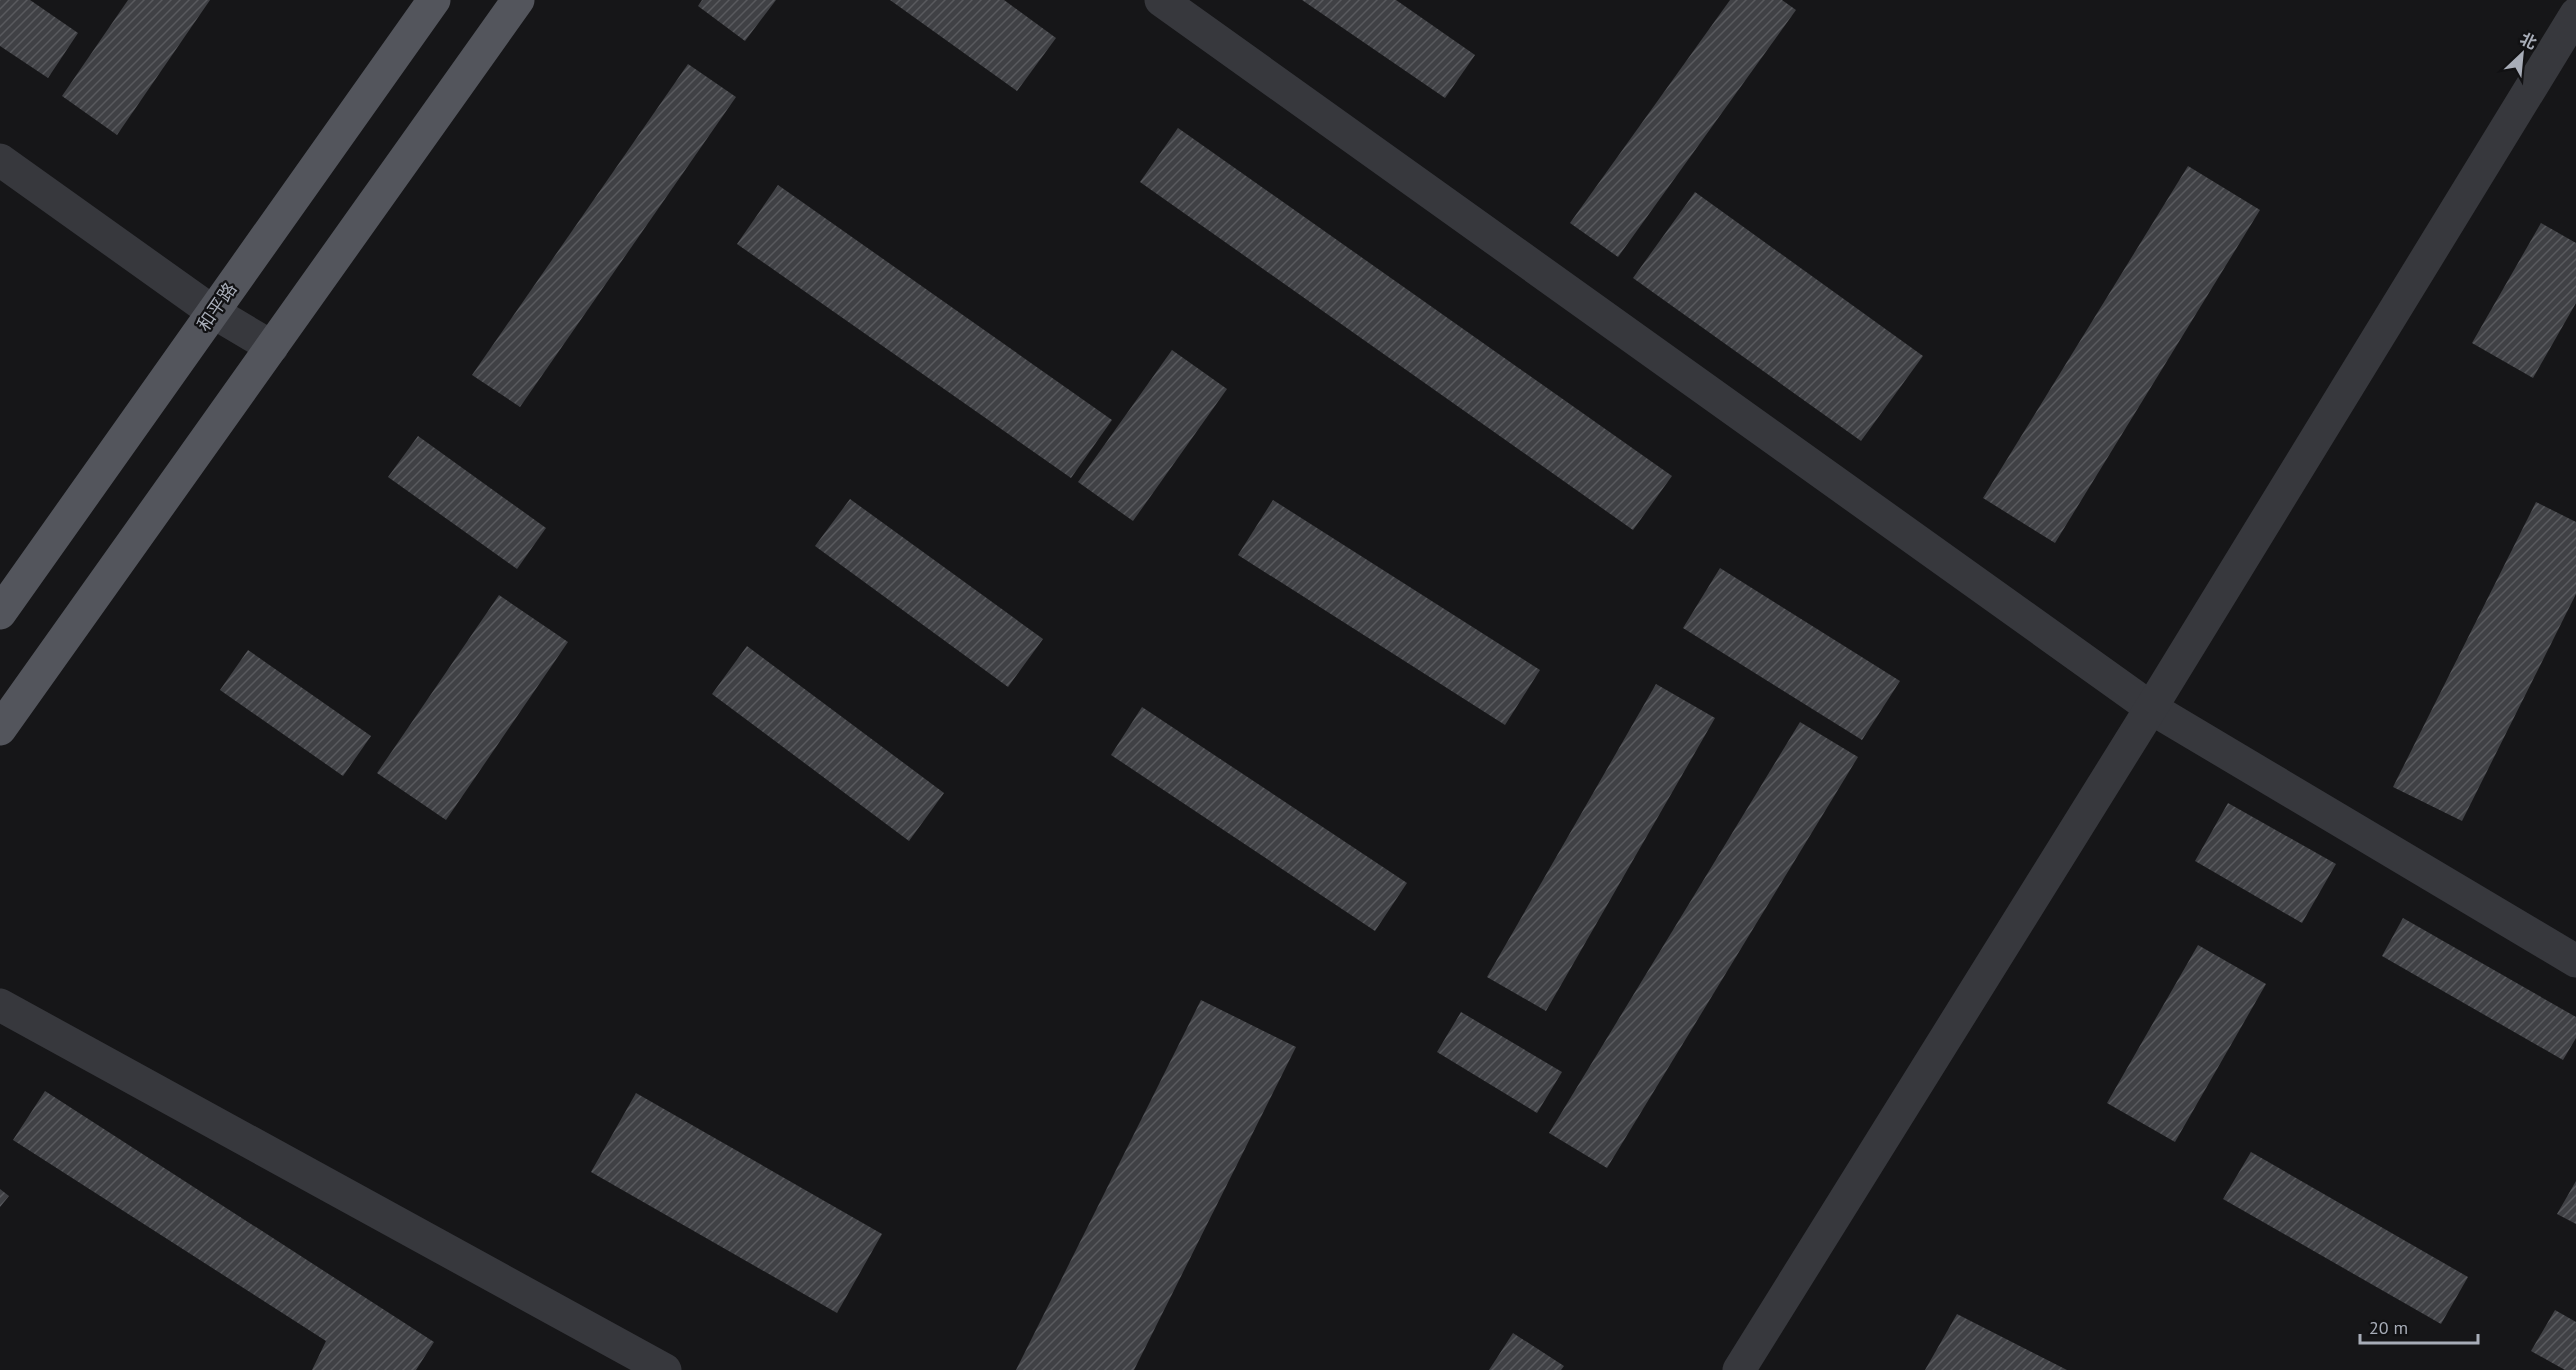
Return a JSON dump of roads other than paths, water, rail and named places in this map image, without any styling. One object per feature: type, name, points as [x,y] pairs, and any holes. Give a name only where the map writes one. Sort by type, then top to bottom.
[{"type":"main road","name":"和平路","points":[[0,613],[434,0]]},
{"type":"main road","points":[[0,729],[518,0]]},
{"type":"street","points":[[1161,0],[2151,708],[2576,962]]},
{"type":"street","points":[[1739,1370],[2151,708],[2576,14]]},
{"type":"street","points":[[0,160],[213,312],[272,347]]},
{"type":"street","points":[[0,1005],[664,1370]]}]
